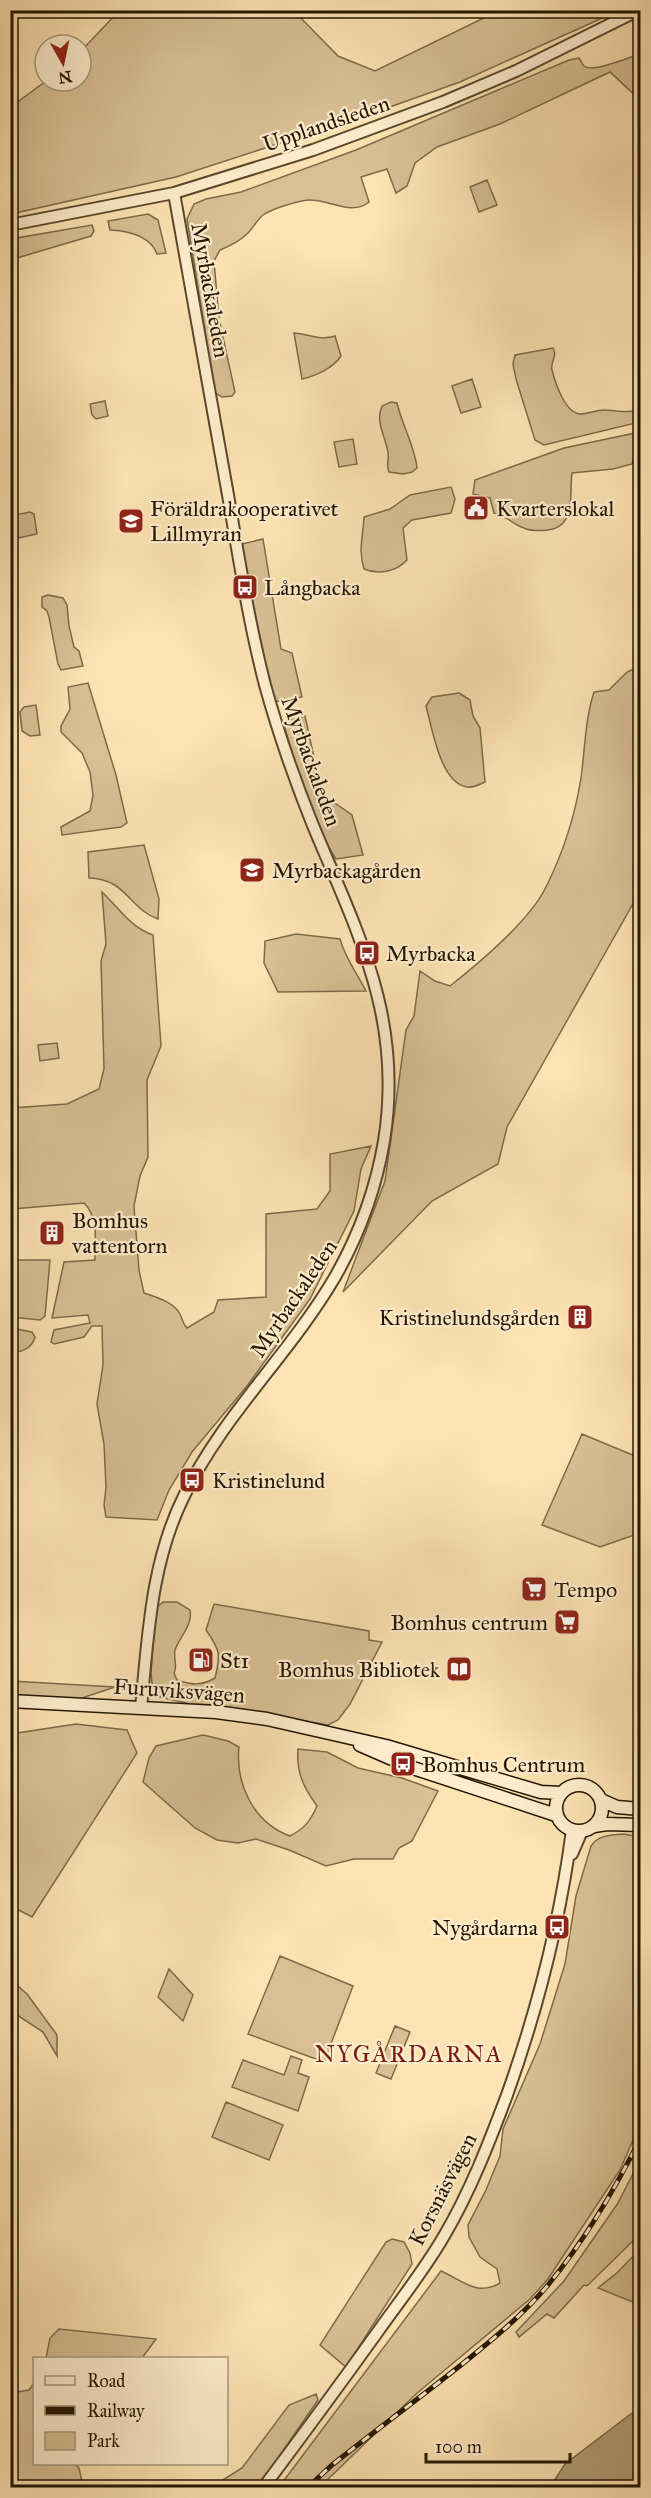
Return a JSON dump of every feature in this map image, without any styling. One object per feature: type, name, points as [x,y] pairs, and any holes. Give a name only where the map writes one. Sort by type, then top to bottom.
[{"type":"main road","name":"Furuviksvägen","points":[[10,1701],[244,1715],[292,1723],[386,1746],[541,1792],[561,1792]]},
{"type":"main road","name":"Furuviksvägen","points":[[343,1736],[403,1764],[556,1815]]},
{"type":"main road","points":[[583,1829],[602,1811],[600,1800],[594,1791],[583,1785],[570,1786],[561,1792],[556,1802],[556,1815],[562,1825],[583,1829],[640,1825]]},
{"type":"main road","points":[[600,1800],[617,1807],[640,1809]]},
{"type":"street","name":"Upplandsleden","points":[[10,225],[174,193],[313,150],[443,102],[552,55],[639,10]]},
{"type":"street","name":"Myrbackaleden","points":[[141,1708],[150,1612],[169,1528],[216,1438],[316,1306],[351,1247],[369,1203],[384,1141],[388,1086],[386,1039],[375,980],[353,918],[296,782],[266,686],[244,587],[174,193]]},
{"type":"street","name":"Korsnäsvägen","points":[[263,2487],[414,2280],[443,2238],[458,2211],[496,2124],[528,2034],[555,1936],[567,1866],[583,1829]]},
{"type":"green space","points":[[119,11],[294,11],[338,56],[375,71],[498,11],[618,11],[460,82],[373,113],[176,177],[11,214],[11,107],[33,91],[33,93],[93,93],[93,38]]},
{"type":"green space","points":[[640,54],[640,100],[610,72],[500,124],[437,147],[415,163],[407,186],[396,193],[387,169],[361,177],[369,202],[362,206],[345,207],[310,200],[287,205],[263,215],[245,236],[220,250],[214,261],[219,319],[235,392],[232,396],[222,397],[215,393],[187,219],[194,204],[206,199],[241,192],[356,150],[569,60],[579,58],[584,66],[595,68]]},
{"type":"green space","points":[[487,180],[497,205],[479,212],[470,187]]},
{"type":"green space","points":[[148,214],[158,220],[166,253],[157,254],[149,242],[138,235],[110,230],[108,221]]},
{"type":"green space","points":[[92,225],[94,231],[91,236],[17,258],[12,262],[11,274],[11,239]]},
{"type":"green space","points":[[294,333],[319,338],[335,336],[341,356],[324,371],[302,379]]},
{"type":"green space","points":[[553,348],[555,354],[553,375],[570,409],[581,414],[601,410],[626,412],[640,410],[640,422],[544,445],[535,440],[513,364],[515,355]]},
{"type":"green space","points":[[472,379],[481,407],[461,413],[452,386]]},
{"type":"green space","points":[[105,401],[108,416],[96,419],[92,415],[90,404]]},
{"type":"green space","points":[[391,402],[397,403],[414,452],[417,468],[412,472],[403,474],[388,470],[388,453],[380,412],[382,406]]},
{"type":"green space","points":[[640,432],[640,449],[635,452],[632,464],[613,469],[572,473],[570,509],[563,523],[557,528],[526,529],[494,513],[490,498],[473,494],[475,480],[564,448]]},
{"type":"green space","points":[[353,439],[357,464],[339,467],[334,442]]},
{"type":"green space","points":[[451,487],[455,499],[451,513],[412,520],[403,528],[407,560],[403,564],[387,571],[375,572],[364,569],[361,549],[364,517],[390,509],[410,495]]},
{"type":"green space","points":[[30,512],[34,514],[37,534],[18,538],[14,515]]},
{"type":"green space","points":[[263,539],[281,649],[292,653],[302,697],[274,702],[242,544]]},
{"type":"green space","points":[[48,595],[63,598],[67,605],[74,647],[79,651],[83,666],[61,670],[58,664],[49,617],[47,611],[42,607],[42,597]]},
{"type":"green space","points":[[640,666],[639,893],[507,1127],[498,1164],[432,1201],[343,1292],[385,1181],[406,1030],[414,1016],[420,971],[435,981],[450,986],[503,940],[538,900],[558,861],[572,820],[594,692],[609,690],[627,672]]},
{"type":"green space","points":[[88,683],[116,775],[127,823],[121,827],[62,835],[61,827],[90,811],[93,795],[90,772],[82,753],[61,732],[61,726],[70,709],[68,687]]},
{"type":"green space","points":[[459,693],[470,700],[473,716],[480,728],[485,782],[472,787],[458,783],[450,776],[434,740],[426,706],[432,697]]},
{"type":"green space","points":[[36,705],[40,735],[30,736],[22,731],[20,712],[24,707]]},
{"type":"green space","points":[[305,716],[322,794],[352,815],[363,855],[336,859],[318,827],[283,722]]},
{"type":"green space","points":[[144,845],[159,899],[158,919],[140,909],[112,883],[89,878],[88,852]]},
{"type":"green space","points":[[102,892],[131,922],[153,935],[161,1046],[147,1080],[148,1157],[140,1176],[134,1206],[139,1270],[144,1293],[174,1306],[187,1328],[214,1312],[218,1300],[266,1297],[266,1214],[317,1209],[330,1191],[330,1154],[371,1146],[361,1169],[354,1211],[310,1299],[247,1386],[192,1452],[169,1490],[157,1520],[106,1517],[104,1444],[97,1404],[103,1365],[102,1326],[92,1326],[84,1337],[54,1344],[51,1342],[54,1330],[90,1323],[88,1315],[52,1318],[64,1262],[95,1260],[94,1222],[84,1203],[12,1209],[14,1260],[50,1260],[45,1316],[40,1320],[11,1317],[11,1108],[67,1104],[99,1089],[104,1069],[101,961],[106,944]]},
{"type":"green space","points":[[296,934],[340,939],[366,991],[278,992],[264,963],[265,941]]},
{"type":"green space","points":[[57,1043],[59,1058],[40,1061],[38,1045]]},
{"type":"green space","points":[[11,1328],[32,1332],[35,1337],[32,1344],[11,1354]]},
{"type":"green space","points":[[582,1434],[640,1458],[640,1533],[600,1547],[542,1525]]},
{"type":"green space","points":[[163,1602],[177,1602],[190,1610],[190,1621],[175,1650],[174,1673],[177,1680],[187,1683],[196,1684],[215,1678],[218,1652],[206,1630],[214,1604],[369,1631],[369,1640],[382,1642],[350,1704],[338,1720],[328,1725],[214,1705],[190,1704],[160,1697],[152,1684],[156,1608]]},
{"type":"green space","points":[[11,1681],[115,1687],[79,1699],[11,1696]]},
{"type":"green space","points":[[76,1724],[127,1730],[137,1753],[32,1917],[11,1906],[10,1796],[13,1790],[11,1791],[11,1734]]},
{"type":"green space","points":[[203,1735],[228,1741],[239,1747],[240,1775],[250,1801],[266,1822],[290,1836],[306,1824],[317,1806],[302,1780],[298,1766],[298,1749],[327,1752],[358,1768],[402,1778],[438,1791],[412,1841],[399,1848],[393,1859],[354,1859],[326,1866],[256,1839],[238,1843],[217,1840],[195,1828],[143,1782],[149,1758],[156,1746]]},
{"type":"green space","points":[[624,1834],[640,1837],[640,2124],[620,2170],[548,2279],[530,2299],[416,2394],[320,2487],[279,2487],[441,2271],[477,2288],[492,2287],[500,2283],[497,2269],[480,2257],[469,2237],[468,2225],[500,2156],[503,2129],[540,2044],[565,1964],[576,1896],[591,1846],[601,1838]]},
{"type":"green space","points":[[280,1956],[353,1986],[324,2062],[248,2034]]},
{"type":"green space","points":[[169,1969],[193,1995],[183,2021],[158,1997]]},
{"type":"green space","points":[[10,1979],[27,1994],[57,2035],[57,2056],[43,2032],[11,2011]]},
{"type":"green space","points":[[395,2026],[410,2032],[391,2079],[376,2073]]},
{"type":"green space","points":[[291,2056],[302,2060],[298,2073],[309,2077],[298,2111],[232,2087],[243,2060],[284,2075]]},
{"type":"green space","points":[[226,2102],[283,2125],[269,2160],[212,2137]]},
{"type":"green space","points":[[640,2160],[640,2234],[587,2286],[584,2285],[554,2318],[547,2314],[519,2337],[516,2332],[564,2281],[618,2203]]},
{"type":"green space","points":[[392,2239],[404,2242],[410,2253],[412,2264],[346,2367],[320,2345],[386,2242]]},
{"type":"green space","points":[[640,2249],[640,2305],[598,2288],[618,2272]]},
{"type":"green space","points":[[59,2329],[156,2339],[143,2357],[46,2357],[50,2338]]},
{"type":"green space","points":[[33,2384],[33,2465],[76,2465],[79,2468],[83,2487],[11,2487],[11,2393],[29,2390]]},
{"type":"green space","points":[[316,2394],[318,2400],[258,2487],[210,2488],[242,2468],[289,2405]]},
{"type":"shaded area","points":[[640,2407],[640,2487],[550,2487],[565,2464]]},
{"type":"railway","points":[[307,2488],[332,2465],[445,2378],[518,2317],[562,2268],[587,2233],[640,2139]]},
{"type":"place","name":"Kvarterslokal","points":[[476,508]]},
{"type":"place","name":"Föräldrakooperativet Lillmyran","points":[[131,521]]},
{"type":"place","name":"Långbacka","points":[[245,587]]},
{"type":"place","name":"Myrbackagården","points":[[252,870]]},
{"type":"place","name":"Myrbacka","points":[[367,953]]},
{"type":"place","name":"Bomhus vattentorn","points":[[52,1233]]},
{"type":"place","name":"Kristinelundsgården","points":[[580,1317]]},
{"type":"place","name":"Kristinelund","points":[[192,1480]]},
{"type":"place","name":"Tempo","points":[[534,1589]]},
{"type":"place","name":"Bomhus centrum","points":[[567,1622]]},
{"type":"place","name":"St1","points":[[201,1660]]},
{"type":"place","name":"Bomhus Bibliotek","points":[[459,1669]]},
{"type":"place","name":"Bomhus Centrum","points":[[403,1764]]},
{"type":"place","name":"Nygårdarna","points":[[557,1927]]},
{"type":"district","name":"NYGÅRDARNA","points":[[409,2054]]}]
